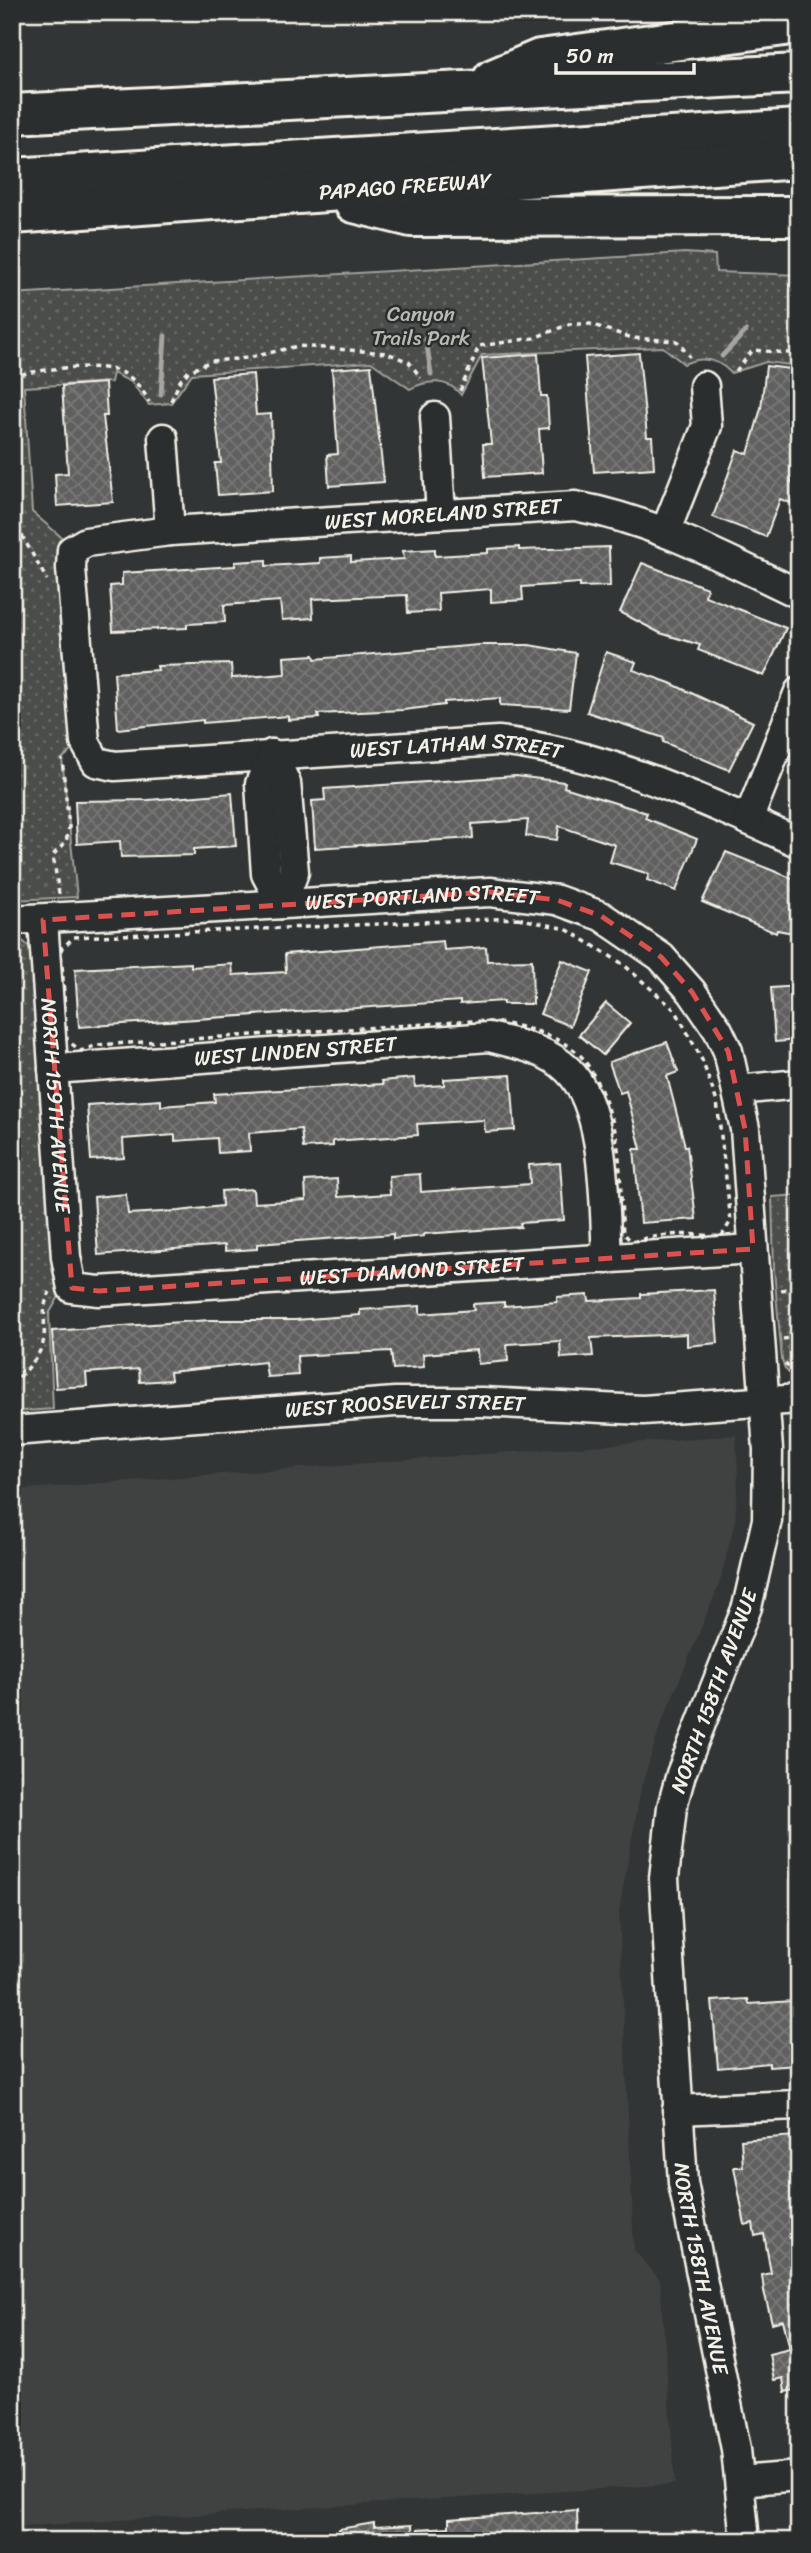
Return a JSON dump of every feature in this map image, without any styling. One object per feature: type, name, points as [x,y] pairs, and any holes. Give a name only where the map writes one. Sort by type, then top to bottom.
[{"type":"highway","points":[[468,89],[540,59],[799,24]]},
{"type":"highway","points":[[12,114],[799,74]]},
{"type":"highway","points":[[12,178],[799,129]]},
{"type":"highway","name":"PAPAGO FREEWAY","points":[[12,214],[799,159]]},
{"type":"highway","points":[[314,194],[411,216],[799,216]]},
{"type":"street","points":[[666,530],[707,426],[704,386]]},
{"type":"street","points":[[435,417],[441,514]]},
{"type":"street","points":[[163,438],[170,531]]},
{"type":"street","name":"WEST MORELAND STREET","points":[[96,762],[85,742],[72,550],[86,542],[170,531],[575,506],[609,512],[666,530],[799,594]]},
{"type":"street","points":[[748,820],[799,692]]},
{"type":"street","name":"WEST LATHAM STREET","points":[[96,762],[115,766],[498,741],[535,745],[586,757],[748,820],[799,843]]},
{"type":"street","points":[[272,754],[286,783],[294,872],[282,904]]},
{"type":"street","name":"WEST PORTLAND STREET","points":[[12,920],[490,892],[557,900],[601,916],[661,957],[692,992],[728,1051],[738,1090]]},
{"type":"street","name":"NORTH 159TH AVENUE","points":[[43,920],[65,1257],[63,1286]]},
{"type":"street","name":"WEST LINDEN STREET","points":[[53,1069],[489,1037],[537,1049],[568,1070],[587,1100],[598,1145],[607,1259]]},
{"type":"street","points":[[738,1090],[799,1084]]},
{"type":"street","name":"NORTH 158TH AVENUE","points":[[738,1090],[745,1129],[765,1402],[769,1476],[767,1520],[761,1558],[747,1607],[689,1747],[671,1807],[664,1906],[677,2110],[690,2226],[728,2405],[740,2482],[745,2541]]},
{"type":"street","name":"WEST DIAMOND STREET","points":[[63,1286],[99,1291],[753,1250]]},
{"type":"street","name":"WEST ROOSEVELT STREET","points":[[12,1431],[395,1402],[482,1402],[643,1410],[799,1399]]},
{"type":"street","points":[[677,2110],[799,2105]]},
{"type":"street","points":[[740,2482],[799,2476]]},
{"type":"path","points":[[460,391],[479,346],[534,338],[570,324],[590,324],[632,338],[665,338],[677,341],[690,357]]},
{"type":"path","points":[[171,401],[180,381],[188,372],[211,361],[248,358],[298,346],[387,353],[409,362],[421,379]]},
{"type":"path","points":[[736,371],[753,350],[799,354]]},
{"type":"path","points":[[12,377],[26,372],[83,366],[124,372],[144,391],[149,402]]},
{"type":"path","points":[[12,518],[49,584]]},
{"type":"path","points":[[59,894],[53,855],[66,842],[69,827],[62,759]]},
{"type":"path","points":[[12,1384],[26,1371],[43,1344],[44,1303],[63,1286]]},
{"type":"path","points":[[781,1289],[799,1287]]},
{"type":"path","points":[[783,1339],[799,1336]]},
{"type":"highlighted area","points":[[490,892],[557,900],[601,916],[661,957],[692,992],[728,1051],[745,1129],[753,1249],[99,1291],[72,1288],[43,920]]},
{"type":"shaded area","points":[[736,1435],[738,1477],[735,1521],[719,1585],[660,1727],[641,1788],[619,1911],[634,2250],[660,2280],[675,2484],[12,2527],[12,1490]]},
{"type":"green space","name":"Canyon Trails Park","points":[[685,253],[715,255],[716,272],[799,275],[799,366],[766,362],[731,373],[709,360],[684,364],[663,347],[482,355],[461,395],[456,389],[437,382],[410,389],[371,362],[192,374],[171,403],[149,405],[131,382],[113,373],[111,382],[24,387],[32,512],[66,541],[63,645],[72,750],[62,759],[77,897],[12,900],[12,294]]},
{"type":"green space","points":[[12,937],[18,937],[34,951],[55,1273],[61,1293],[49,1314],[53,1409],[12,1412]]},
{"type":"green space","points":[[799,1195],[799,1377],[793,1377],[785,1369],[782,1360],[774,1270],[772,1197]]},
{"type":"building","points":[[639,353],[647,437],[652,437],[654,468],[594,472],[585,357]]},
{"type":"building","points":[[538,354],[541,396],[547,396],[549,428],[539,429],[542,473],[485,477],[483,444],[491,444],[482,358]]},
{"type":"building","points":[[371,366],[384,482],[329,486],[327,455],[338,454],[332,369]]},
{"type":"building","points":[[766,366],[799,370],[799,461],[791,482],[799,484],[799,506],[780,499],[766,537],[713,517],[737,450],[748,454],[761,408]]},
{"type":"building","points":[[253,374],[256,415],[271,414],[273,491],[218,495],[215,463],[221,463],[211,377]]},
{"type":"building","points":[[105,383],[107,416],[103,416],[113,502],[57,506],[55,474],[68,473],[62,386]]},
{"type":"building","points":[[519,547],[519,550],[609,547],[610,586],[580,587],[580,583],[522,587],[523,600],[491,602],[491,589],[438,593],[439,611],[408,613],[407,595],[312,599],[313,618],[282,620],[280,601],[224,605],[225,622],[187,624],[187,628],[113,631],[110,586],[122,585],[122,573],[235,566],[235,562],[266,560],[266,566],[320,563],[320,558],[351,556],[351,562],[404,559],[403,551],[435,549],[435,556],[488,553],[488,549]]},
{"type":"building","points":[[642,563],[707,588],[705,596],[786,628],[764,676],[698,650],[700,645],[660,633],[620,612]]},
{"type":"building","points":[[479,645],[529,645],[576,653],[569,709],[500,705],[500,698],[444,702],[444,705],[403,710],[318,714],[319,718],[288,720],[288,716],[203,723],[203,720],[118,729],[114,673],[158,670],[157,666],[231,664],[232,678],[285,674],[284,657],[314,655],[315,659]]},
{"type":"building","points":[[606,652],[636,662],[633,670],[670,683],[753,722],[729,770],[663,742],[664,738],[587,712]]},
{"type":"building","points":[[516,776],[565,782],[564,787],[647,813],[645,818],[697,839],[676,891],[647,880],[649,874],[610,862],[615,845],[559,826],[557,840],[526,836],[528,820],[472,824],[473,838],[315,848],[312,801],[325,800],[324,789]]},
{"type":"building","points":[[232,793],[236,846],[194,849],[194,855],[121,857],[120,841],[77,844],[75,801],[148,800]]},
{"type":"building","points":[[726,852],[799,881],[799,934],[777,930],[776,933],[702,902]]},
{"type":"building","points":[[443,941],[444,950],[486,947],[487,961],[532,960],[533,1004],[503,1004],[503,1001],[460,1004],[460,1001],[79,1027],[75,969],[191,963],[191,967],[232,964],[233,975],[286,972],[285,954]]},
{"type":"building","points":[[562,960],[592,972],[570,1026],[540,1014]]},
{"type":"building","points":[[799,986],[799,1040],[775,1042],[771,988]]},
{"type":"building","points":[[606,1003],[630,1023],[603,1055],[579,1035]]},
{"type":"building","points":[[667,1042],[678,1072],[667,1076],[687,1146],[696,1219],[641,1223],[634,1149],[641,1149],[626,1091],[620,1093],[609,1062]]},
{"type":"building","points":[[511,1075],[515,1130],[485,1132],[484,1120],[417,1124],[418,1135],[333,1141],[333,1146],[303,1148],[301,1129],[249,1133],[250,1151],[218,1153],[217,1138],[175,1141],[175,1135],[123,1139],[124,1158],[91,1160],[87,1105],[161,1100],[161,1106],[215,1102],[214,1094],[383,1084],[382,1081],[414,1078],[415,1087],[444,1085],[444,1079]]},
{"type":"building","points":[[560,1163],[564,1220],[520,1223],[521,1227],[393,1239],[393,1234],[257,1244],[257,1249],[225,1251],[225,1245],[98,1255],[94,1197],[126,1194],[128,1214],[179,1211],[222,1206],[221,1191],[253,1189],[254,1203],[306,1200],[305,1181],[337,1179],[338,1197],[390,1194],[389,1176],[420,1174],[421,1192],[530,1184],[529,1165]]},
{"type":"building","points":[[714,1290],[718,1343],[687,1346],[687,1334],[591,1338],[593,1356],[561,1358],[560,1341],[507,1344],[508,1361],[478,1364],[477,1350],[423,1354],[424,1367],[393,1369],[391,1351],[297,1356],[298,1375],[267,1377],[265,1362],[170,1372],[171,1380],[140,1382],[139,1369],[86,1373],[87,1386],[56,1388],[52,1331],[210,1320],[295,1320],[360,1315],[360,1310],[420,1306],[420,1314],[474,1310],[473,1304],[504,1302],[504,1306],[557,1302],[557,1297],[588,1295],[589,1301],[641,1298],[641,1294]]},
{"type":"building","points":[[748,1999],[749,2004],[792,2001],[793,2009],[799,2009],[799,2065],[769,2067],[769,2063],[718,2068],[712,2001]]},
{"type":"building","points":[[796,2136],[799,2389],[785,2392],[783,2378],[774,2380],[769,2354],[790,2349],[783,2320],[772,2323],[764,2291],[762,2275],[771,2273],[764,2234],[755,2236],[753,2223],[745,2225],[734,2167],[743,2167],[741,2140]]},
{"type":"building","points":[[577,2510],[578,2541],[418,2541],[418,2529],[449,2527],[449,2519]]},
{"type":"building","points":[[374,2523],[374,2527],[412,2525],[413,2541],[339,2541],[339,2529]]},
{"type":"waterway","points":[[722,356],[746,331]]},
{"type":"waterway","points":[[161,394],[165,336]]},
{"type":"waterway","points":[[426,338],[431,374]]}]
